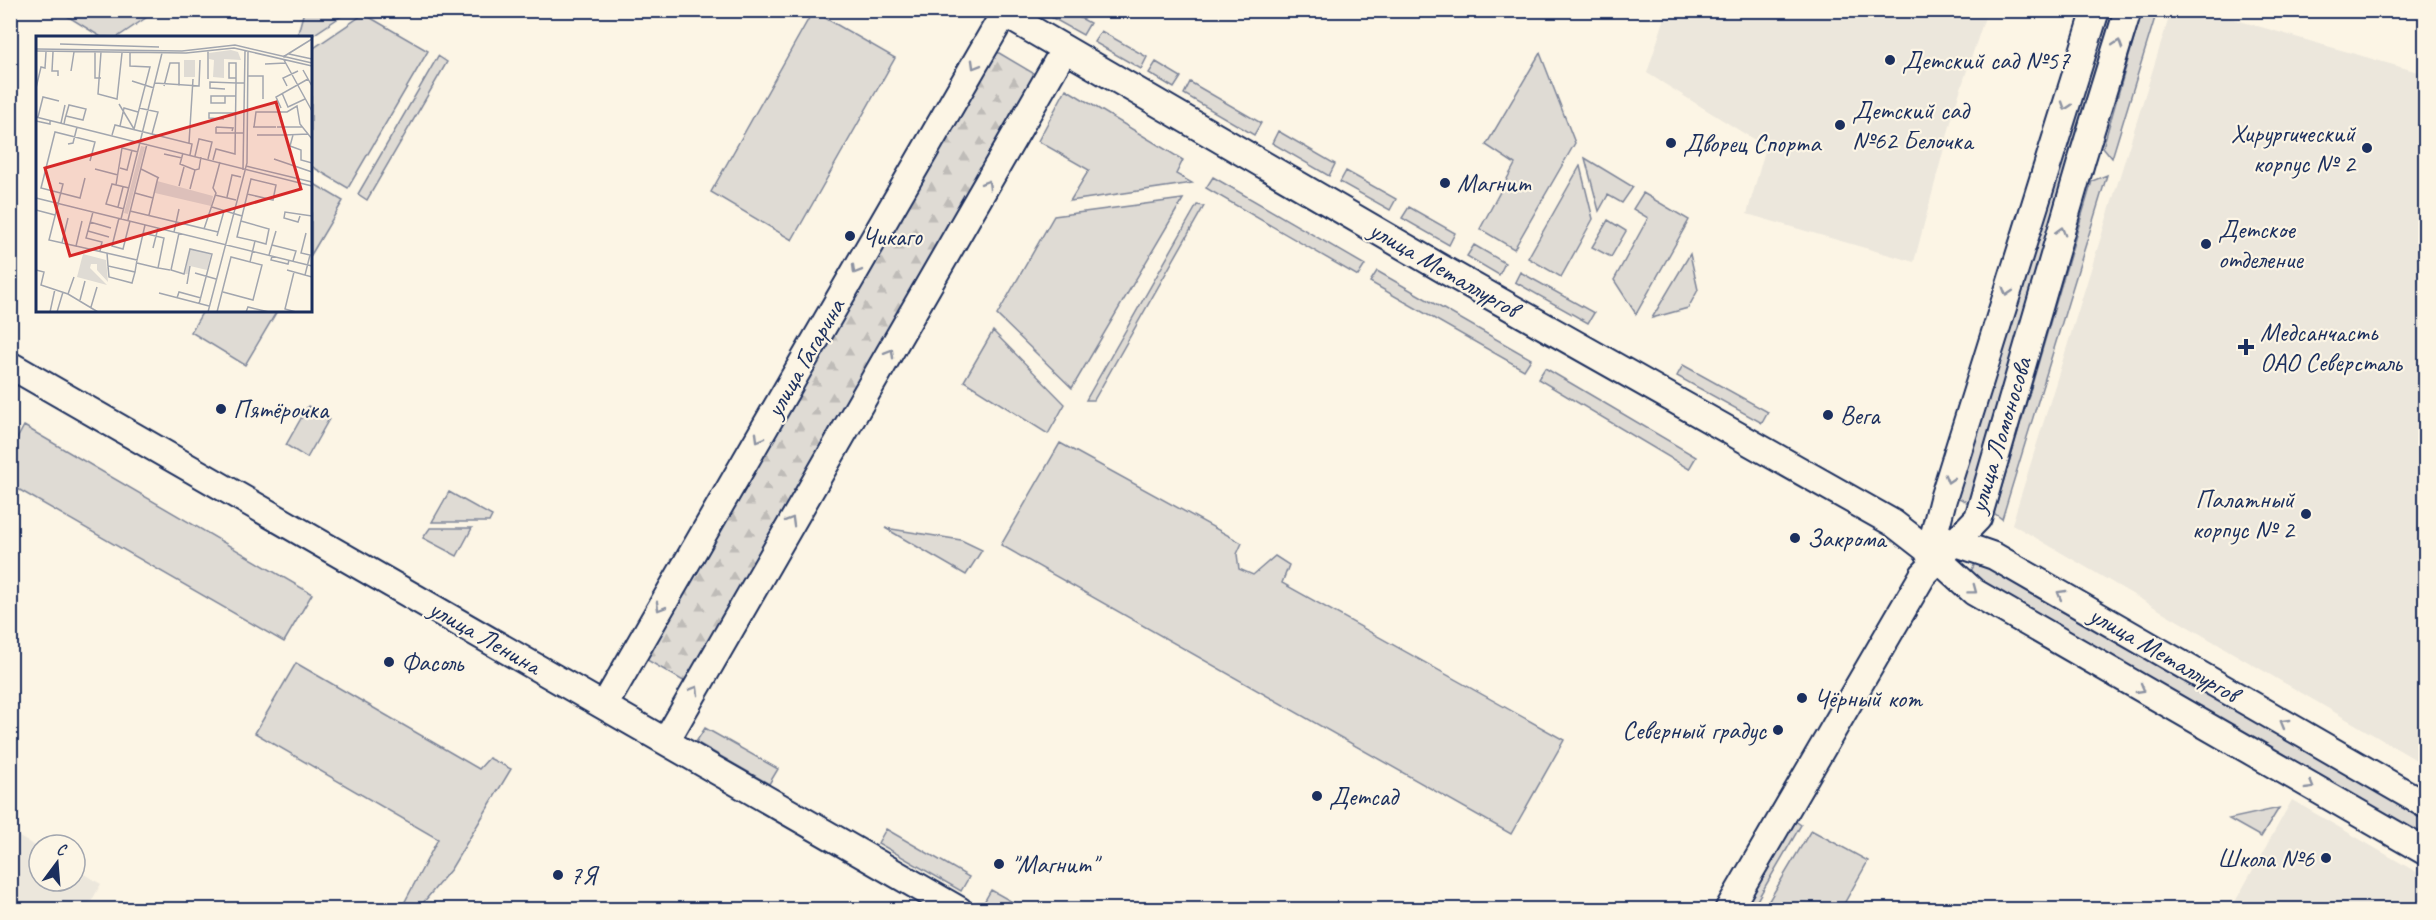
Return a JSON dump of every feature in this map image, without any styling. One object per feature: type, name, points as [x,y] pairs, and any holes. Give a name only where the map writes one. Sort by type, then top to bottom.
[{"type":"street","name":"улица Ломоносова","points":[[1936,553],[1943,499],[2096,10]]},
{"type":"street","name":"улица Ломоносова","points":[[1728,909],[1936,553],[1978,518],[2082,159],[2128,10]]},
{"type":"street","name":"улица Металлургов","points":[[1003,12],[1064,50],[1466,282],[1893,523],[1936,553],[1974,592],[2426,852]]},
{"type":"street","name":"улица Гагарина","points":[[604,706],[1003,12]]},
{"type":"street","points":[[666,741],[1064,50]]},
{"type":"street","name":"улица Ленина","points":[[10,365],[959,909]]},
{"type":"street","name":"улица Металлургов","points":[[1936,553],[1994,556],[2426,805]]},
{"type":"shaded area","name":"Детский сад №62 Белочка","points":[[1667,11],[1987,11],[1956,103],[1914,262],[1747,214],[1766,147],[1647,73]]},
{"type":"shaded area","name":"Медсанчасть ОАО Северсталь","points":[[2171,11],[2205,11],[2425,74],[2425,765],[2012,524]]},
{"type":"shaded area","name":"Школа №6","points":[[2292,800],[2425,877],[2425,909],[2231,909]]},
{"type":"shaded area","points":[[10,832],[27,841],[27,893],[87,893],[87,876],[101,884],[87,909],[11,909]]},
{"type":"green space","points":[[304,10],[349,11],[312,36],[297,36]]},
{"type":"green space","points":[[59,11],[156,11],[119,36],[99,36]]},
{"type":"green space","points":[[813,11],[895,58],[792,240],[711,192]]},
{"type":"green space","points":[[1040,11],[1067,11],[1090,23],[1083,35]]},
{"type":"green space","points":[[2105,11],[2121,11],[1972,505],[1955,496]]},
{"type":"green space","points":[[2142,11],[2157,11],[2112,158],[2103,147]]},
{"type":"green space","points":[[364,14],[428,51],[348,188],[312,167],[312,49]]},
{"type":"green space","points":[[1101,31],[1147,57],[1141,69],[1094,42]]},
{"type":"green space","points":[[994,50],[1038,76],[685,682],[642,657]]},
{"type":"green space","points":[[1540,53],[1575,143],[1514,249],[1480,229],[1515,164],[1486,145]]},
{"type":"green space","points":[[438,56],[447,62],[367,200],[358,194]]},
{"type":"green space","points":[[1156,62],[1181,77],[1174,88],[1149,73]]},
{"type":"green space","points":[[1190,82],[1261,123],[1254,135],[1184,94]]},
{"type":"green space","points":[[1066,89],[1183,160],[1176,174],[1192,183],[1070,201],[1089,170],[1038,141]]},
{"type":"green space","points":[[1278,131],[1335,164],[1329,176],[1272,143]]},
{"type":"green space","points":[[1585,158],[1633,187],[1622,203],[1608,195],[1599,211]]},
{"type":"green space","points":[[1580,166],[1593,219],[1561,277],[1528,258]]},
{"type":"green space","points":[[1346,171],[1396,199],[1390,210],[1340,182]]},
{"type":"green space","points":[[2107,175],[2002,519],[1994,513],[2092,181]]},
{"type":"green space","points":[[1213,177],[1365,265],[1358,276],[1206,188]]},
{"type":"green space","points":[[312,183],[343,201],[312,253]]},
{"type":"green space","points":[[1643,193],[1689,220],[1636,314],[1614,280],[1648,218],[1633,209]]},
{"type":"green space","points":[[1183,199],[1072,388],[997,315],[1054,216]]},
{"type":"green space","points":[[1197,205],[1204,206],[1094,400],[1086,400]]},
{"type":"green space","points":[[1409,207],[1455,233],[1449,245],[1402,218]]},
{"type":"green space","points":[[1608,220],[1626,231],[1611,257],[1592,247]]},
{"type":"green space","points":[[1474,245],[1505,263],[1499,275],[1467,256]]},
{"type":"green space","points":[[1690,254],[1698,290],[1688,308],[1652,318]]},
{"type":"green space","points":[[1377,271],[1531,359],[1524,370],[1370,282]]},
{"type":"green space","points":[[1520,272],[1594,313],[1588,323],[1515,282]]},
{"type":"green space","points":[[202,312],[276,312],[245,365],[191,332]]},
{"type":"green space","points":[[993,331],[1065,404],[1048,434],[964,381]]},
{"type":"green space","points":[[1683,365],[1768,412],[1762,423],[1677,376]]},
{"type":"green space","points":[[1545,368],[1696,457],[1689,469],[1538,379]]},
{"type":"green space","points":[[308,406],[329,419],[307,458],[286,445]]},
{"type":"green space","points":[[24,426],[312,594],[284,642],[11,485],[11,450]]},
{"type":"green space","points":[[1060,443],[1242,543],[1237,554],[1239,569],[1253,575],[1275,556],[1289,565],[1282,583],[1564,740],[1511,834],[1001,545]]},
{"type":"green space","points":[[449,492],[492,516],[489,522],[432,522]]},
{"type":"green space","points":[[430,528],[472,528],[457,556],[423,538]]},
{"type":"green space","points":[[885,528],[961,540],[982,550],[966,575]]},
{"type":"green space","points":[[1977,560],[2425,819],[2425,838],[1969,575]]},
{"type":"green space","points":[[296,663],[479,769],[489,758],[511,769],[451,869],[418,909],[401,909],[438,839],[255,733]]},
{"type":"green space","points":[[705,728],[778,769],[769,784],[696,742]]},
{"type":"green space","points":[[2279,808],[2261,837],[2229,819]]},
{"type":"green space","points":[[1789,817],[1801,825],[1752,909],[1735,910]]},
{"type":"green space","points":[[886,829],[969,877],[961,891],[878,843]]},
{"type":"green space","points":[[1811,830],[1868,861],[1841,909],[1764,909]]},
{"type":"green space","points":[[991,890],[1025,909],[992,909],[983,904]]},
{"type":"place","name":"Детский сад №57","points":[[1890,60]]},
{"type":"place","name":"Детский сад №62 Белочка","points":[[1840,125]]},
{"type":"place","name":"Дворец Спорта","points":[[1671,143]]},
{"type":"place","name":"Хирургический корпус № 2","points":[[2367,148]]},
{"type":"place","name":"Магнит","points":[[1445,183]]},
{"type":"place","name":"Чикаго","points":[[850,236]]},
{"type":"place","name":"Детское отделение","points":[[2206,244]]},
{"type":"place","name":"Медсанчасть ОАО Северсталь","points":[[2246,347]]},
{"type":"place","name":"Пятёрочка","points":[[221,409]]},
{"type":"place","name":"Вега","points":[[1828,415]]},
{"type":"place","name":"Палатный корпус № 2","points":[[2306,514]]},
{"type":"place","name":"Закрома","points":[[1795,538]]},
{"type":"place","name":"Фасоль","points":[[389,662]]},
{"type":"place","name":"Чёрный кот","points":[[1802,698]]},
{"type":"place","name":"Северный градус","points":[[1778,730]]},
{"type":"place","name":"Детсад","points":[[1317,796]]},
{"type":"place","name":"Школа №6","points":[[2326,858]]},
{"type":"place","name":"\"Магнит\"","points":[[999,864]]},
{"type":"place","name":"7Я","points":[[558,875]]}]
